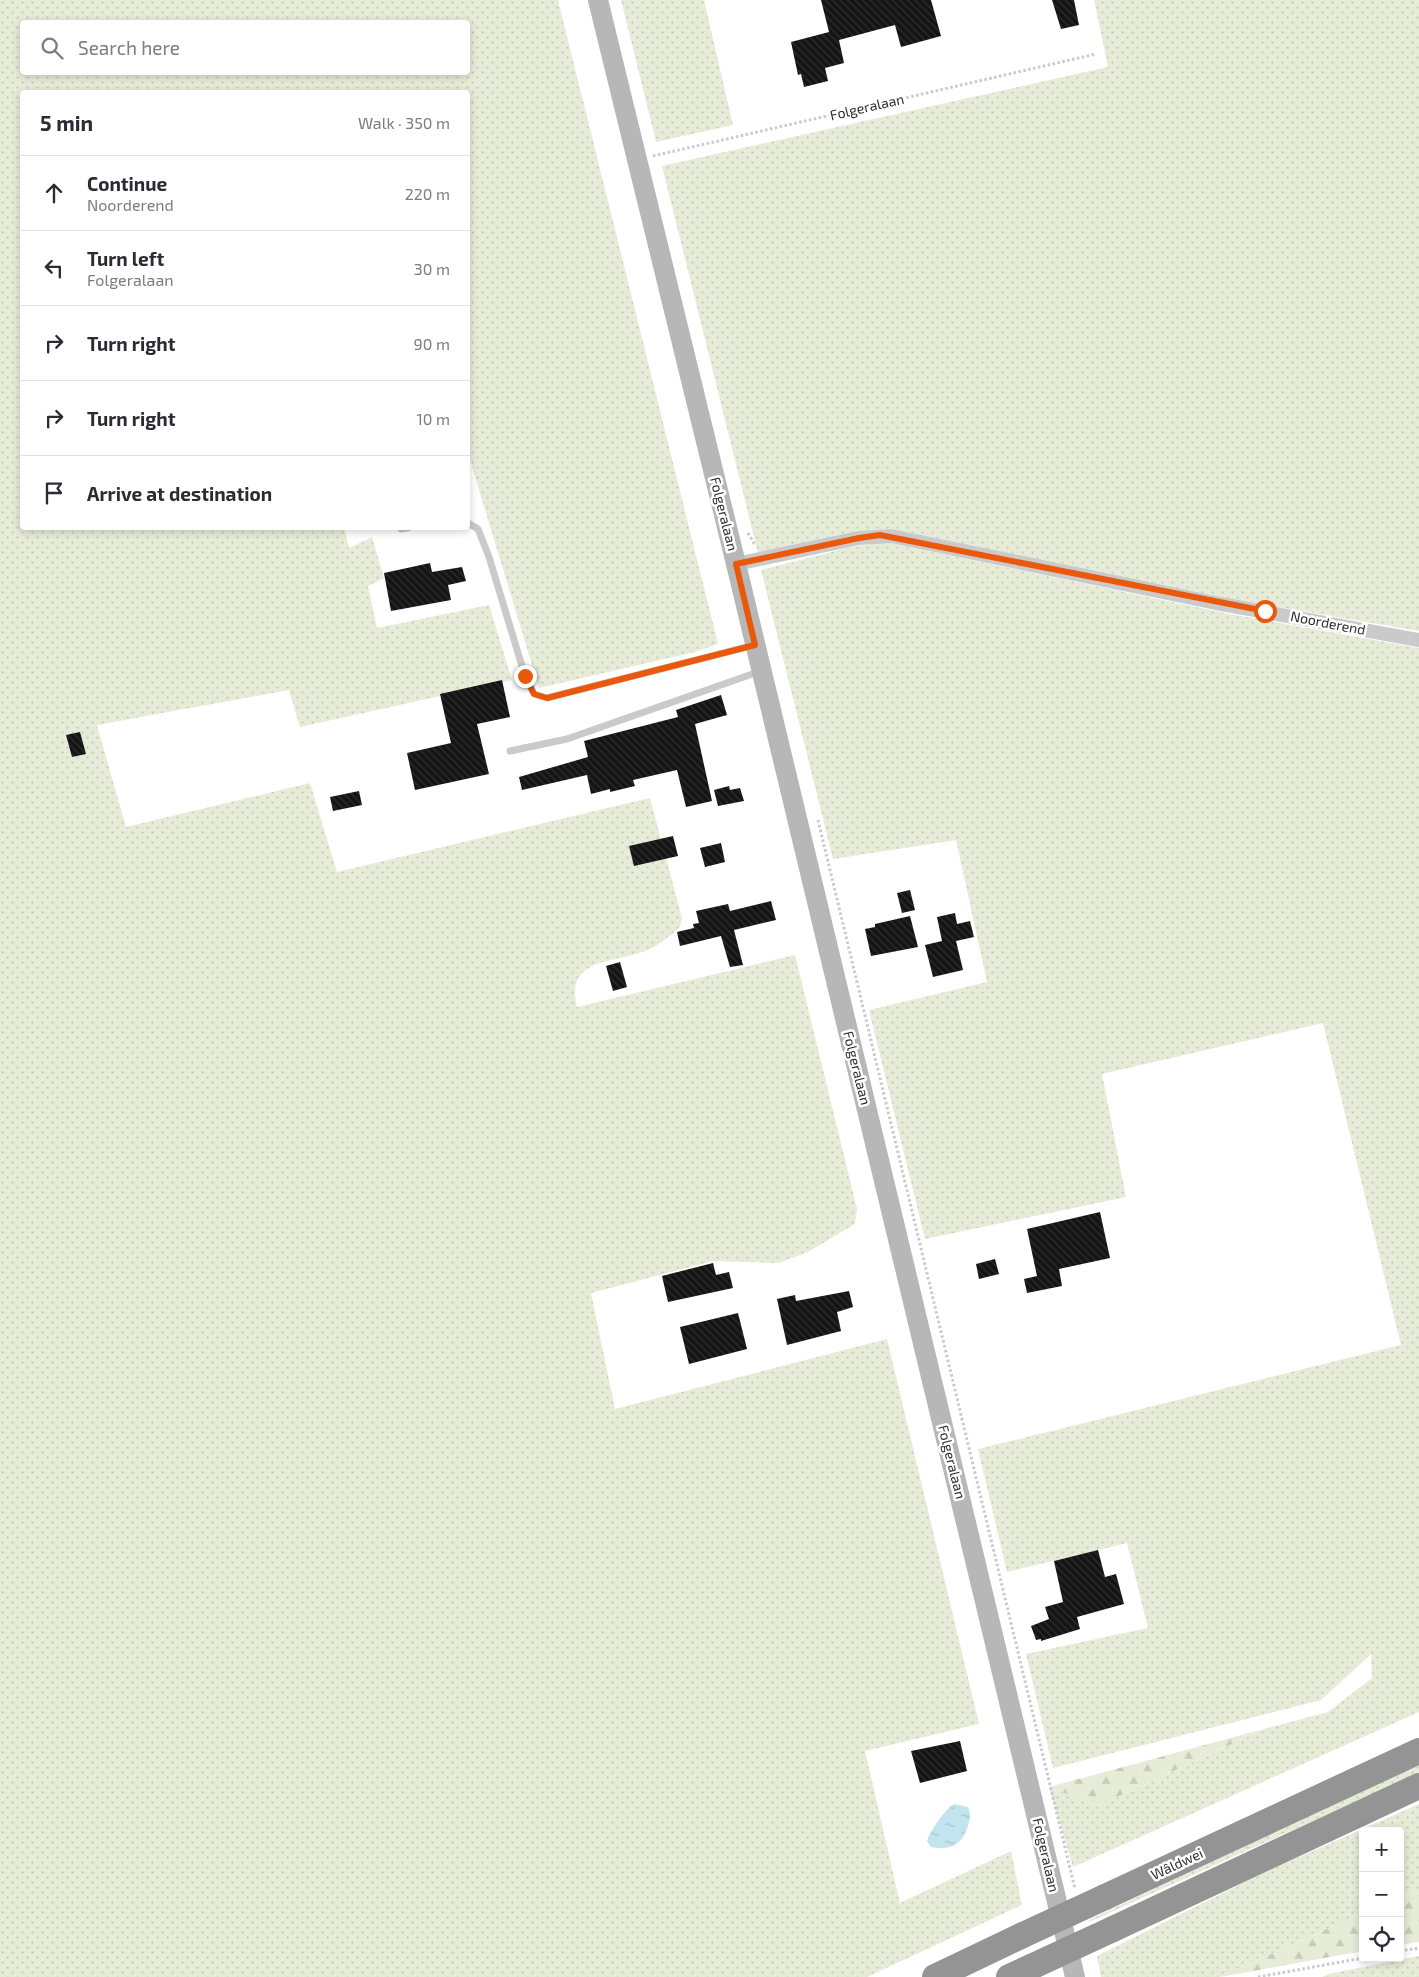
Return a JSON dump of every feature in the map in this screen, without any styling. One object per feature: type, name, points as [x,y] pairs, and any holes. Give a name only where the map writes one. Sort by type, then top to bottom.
[{"type":"highway","name":"Wâldwei","points":[[934,1977],[1419,1751]]},
{"type":"highway","points":[[1020,1972],[1419,1786]]},
{"type":"main road","name":"Folgeralaan","points":[[598,0],[762,671],[1075,1977]]},
{"type":"street","name":"Noorderend","points":[[736,564],[859,538],[892,536],[1216,603],[1419,640]]},
{"type":"lane","points":[[470,524],[478,529],[489,557],[525,676],[534,694],[547,698],[755,645]]},
{"type":"lane","points":[[510,751],[567,739],[762,671]]},
{"type":"path","name":"Folgeralaan","points":[[637,159],[1096,54]]},
{"type":"path","points":[[817,815],[1076,1891]]},
{"type":"path","points":[[1404,1950],[1419,1948]]},
{"type":"path","points":[[1258,1977],[1359,1959]]},
{"type":"green space","points":[[0,0],[558,0],[718,644],[695,652],[539,688],[470,460],[470,90],[20,90],[20,530],[344,530],[349,548],[372,537],[384,578],[368,586],[377,628],[489,605],[512,680],[300,727],[289,690],[97,725],[126,827],[310,783],[337,872],[650,798],[682,918],[680,927],[663,941],[647,950],[593,966],[584,971],[578,980],[575,991],[577,1007],[795,955],[857,1209],[855,1224],[808,1252],[779,1263],[713,1261],[591,1293],[615,1409],[887,1339],[979,1724],[865,1751],[900,1903],[1011,1851],[1022,1905],[867,1977],[0,1977]]},
{"type":"green space","points":[[621,0],[704,0],[733,125],[656,142]]},
{"type":"green space","points":[[1094,0],[1419,0],[1419,631],[1227,598],[885,529],[758,553],[662,166],[1108,67]]},
{"type":"green space","points":[[886,542],[1230,614],[1419,648],[1419,1712],[1073,1867],[1049,1787],[1098,1806],[1264,1729],[1328,1712],[1372,1678],[1371,1654],[1321,1700],[1053,1768],[1026,1654],[1148,1628],[1127,1543],[1007,1572],[978,1449],[1401,1345],[1323,1023],[1102,1074],[1126,1197],[925,1239],[869,1010],[987,982],[956,840],[833,859],[761,570],[851,547]]},
{"type":"green space","points":[[1264,1729],[1098,1806],[1049,1787]]},
{"type":"green space","points":[[1419,1762],[1419,1773],[1089,1922],[1089,1920]]},
{"type":"green space","points":[[1419,1804],[1419,1889],[1404,1895],[1404,1827],[1367,1827]]},
{"type":"green space","points":[[1359,1831],[1359,1915],[1220,1977],[1101,1977],[1097,1956],[1259,1875]]},
{"type":"green space","points":[[1419,1889],[1419,1942],[1404,1944],[1404,1917],[1404,1895]]},
{"type":"green space","points":[[1359,1915],[1359,1952],[1220,1977]]},
{"type":"green space","points":[[1419,1956],[1419,1977],[1322,1977],[1389,1962],[1404,1962],[1404,1959]]},
{"type":"water","points":[[954,1804],[968,1807],[970,1812],[965,1833],[959,1842],[954,1845],[944,1848],[931,1847],[927,1841],[931,1832],[942,1815]]},
{"type":"building","points":[[821,0],[931,0],[941,36],[901,47],[895,25],[839,40],[844,63],[825,68],[828,81],[804,87],[801,74],[798,75],[791,42],[829,32]]},
{"type":"building","points":[[1052,0],[1074,0],[1079,25],[1061,29]]},
{"type":"building","points":[[430,563],[432,572],[462,567],[466,581],[448,585],[451,600],[391,611],[384,573]]},
{"type":"building","points":[[502,680],[510,717],[477,724],[489,774],[415,790],[407,753],[451,743],[440,694]]},
{"type":"building","points":[[721,695],[727,715],[695,724],[712,801],[686,807],[677,770],[633,780],[635,786],[610,792],[610,789],[591,794],[587,775],[522,790],[519,777],[588,757],[584,741],[678,717],[676,710]]},
{"type":"building","points":[[80,732],[86,754],[72,757],[66,735]]},
{"type":"building","points":[[729,786],[730,790],[740,788],[744,801],[718,806],[714,790]]},
{"type":"building","points":[[359,791],[362,805],[333,811],[330,797]]},
{"type":"building","points":[[673,836],[678,856],[634,866],[629,846]]},
{"type":"building","points":[[721,843],[725,862],[705,867],[700,848]]},
{"type":"building","points":[[910,890],[915,910],[902,913],[897,893]]},
{"type":"building","points":[[771,901],[776,920],[734,930],[743,965],[730,967],[721,936],[680,946],[677,932],[694,928],[693,924],[699,923],[696,911],[728,904],[730,911]]},
{"type":"building","points":[[955,913],[957,924],[970,921],[974,937],[956,941],[963,970],[933,977],[925,945],[942,941],[937,917]]},
{"type":"building","points":[[910,916],[918,947],[871,956],[865,929],[875,927],[875,924]]},
{"type":"building","points":[[620,962],[627,987],[613,991],[606,966]]},
{"type":"building","points":[[1100,1212],[1110,1258],[1059,1269],[1062,1286],[1027,1293],[1024,1279],[1037,1276],[1027,1229]]},
{"type":"building","points":[[995,1259],[999,1274],[979,1279],[976,1264]]},
{"type":"building","points":[[713,1263],[716,1275],[729,1272],[733,1288],[668,1302],[662,1276]]},
{"type":"building","points":[[849,1291],[853,1307],[837,1312],[841,1331],[787,1345],[777,1299],[795,1295],[796,1301]]},
{"type":"building","points":[[738,1313],[747,1349],[689,1364],[680,1327]]},
{"type":"building","points":[[1098,1550],[1105,1577],[1116,1574],[1124,1604],[1077,1617],[1080,1629],[1041,1641],[1041,1639],[1036,1640],[1031,1626],[1049,1619],[1045,1607],[1063,1602],[1054,1561]]},
{"type":"building","points":[[960,1741],[967,1771],[920,1783],[911,1751]]},
{"type":"route","points":[[525,676],[534,694],[547,698],[755,645],[736,564],[880,535],[1216,603],[1265,611]]}]
